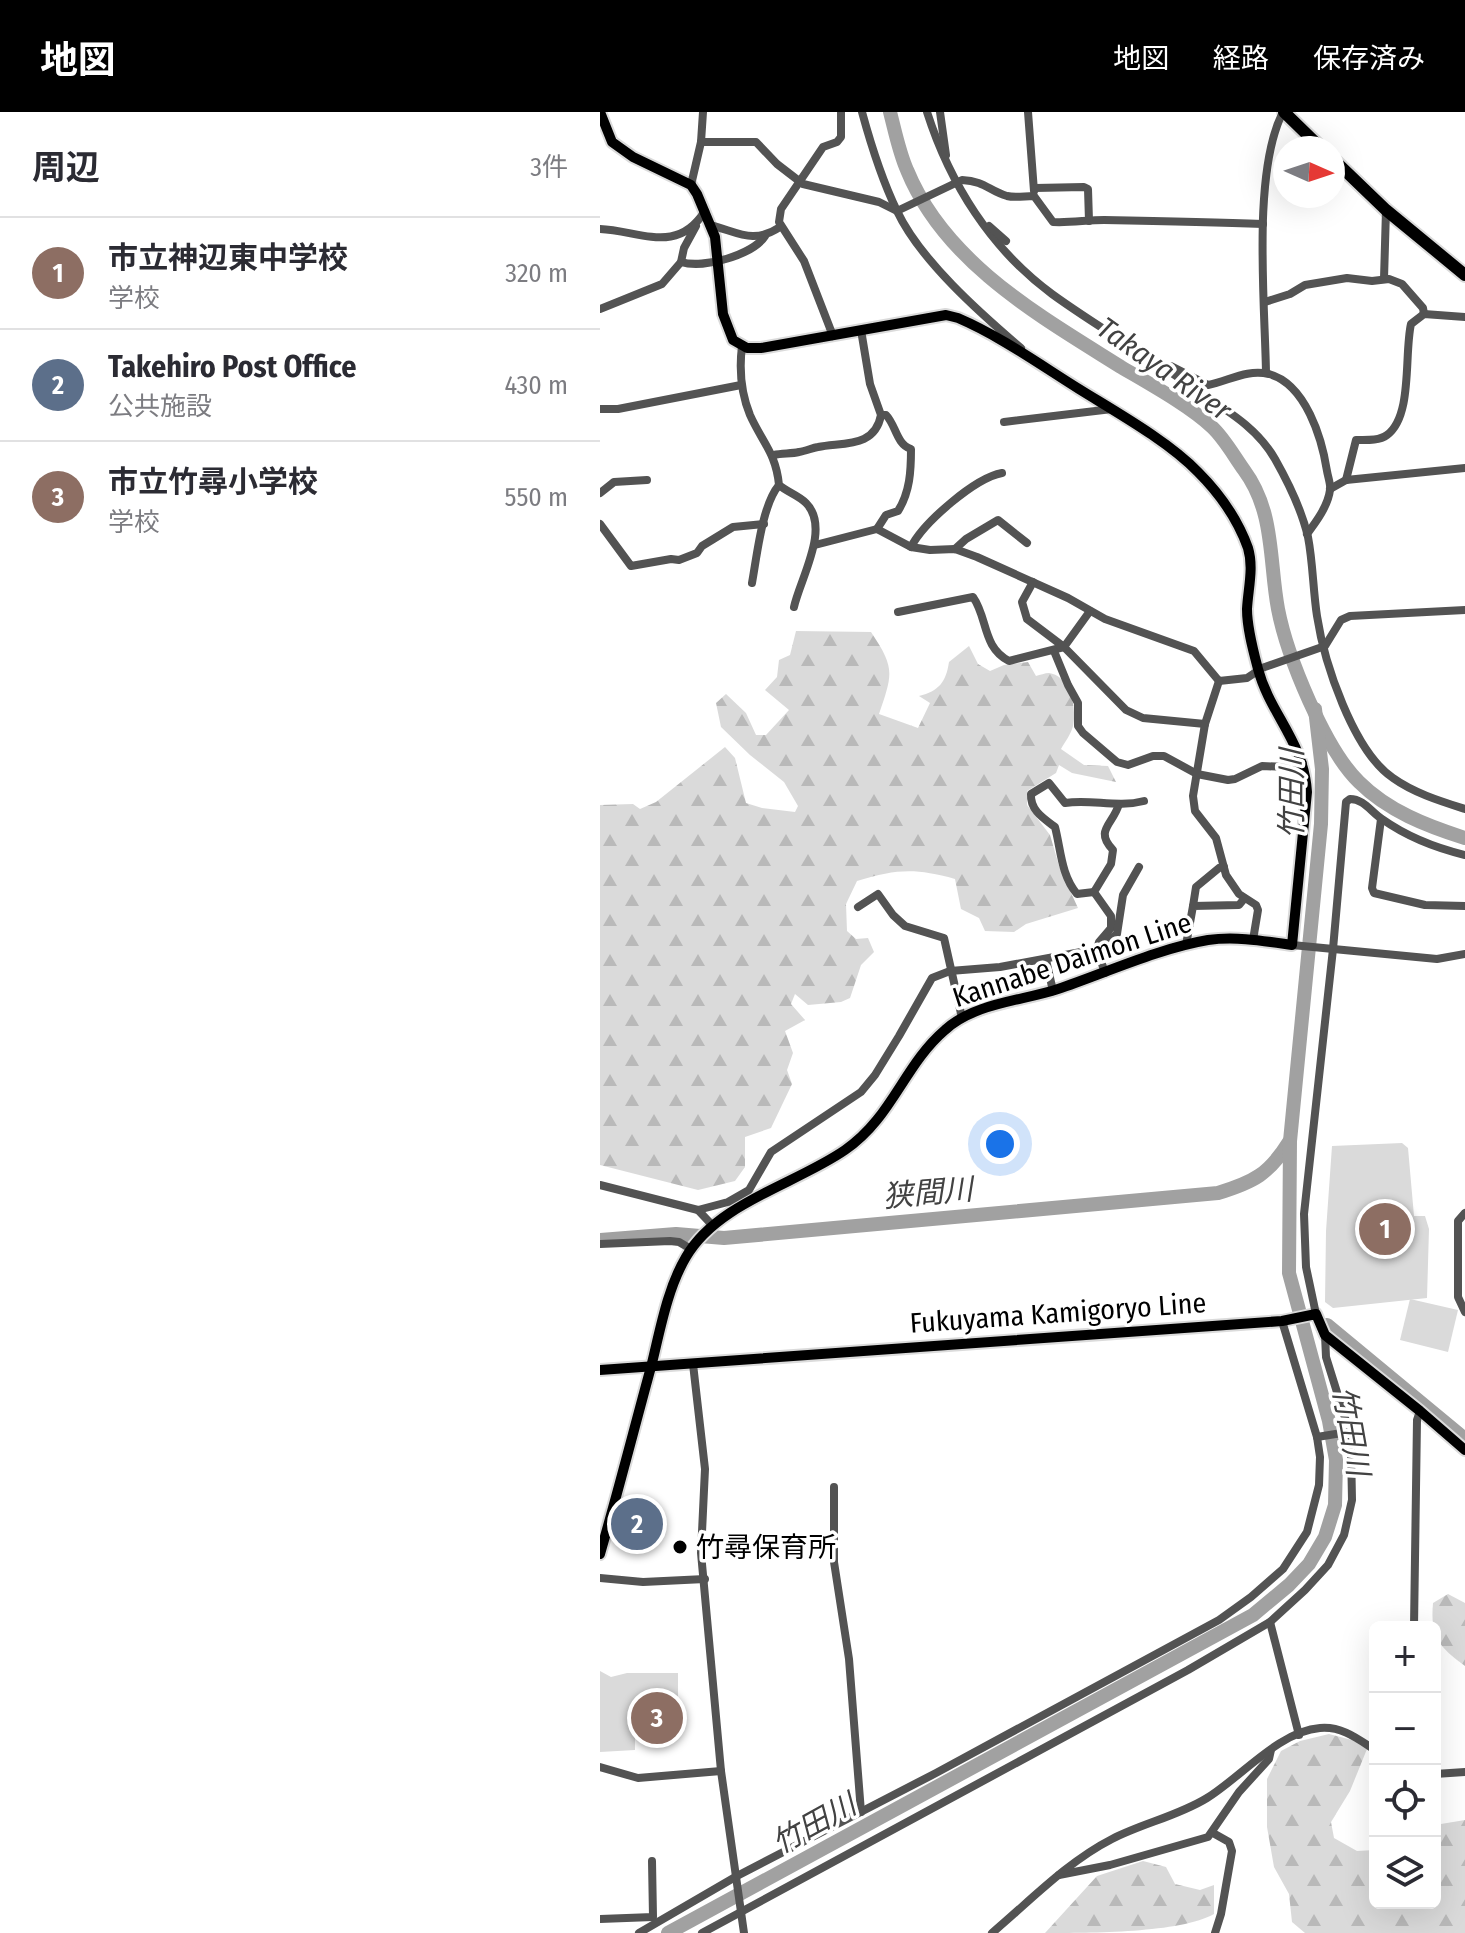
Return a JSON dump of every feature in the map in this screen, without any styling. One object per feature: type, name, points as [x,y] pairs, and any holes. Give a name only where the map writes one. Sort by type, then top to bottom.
[{"type":"highway","points":[[1283,112],[1308,136]]},
{"type":"highway","points":[[1345,171],[1386,210],[1465,275]]},
{"type":"main road","points":[[600,112],[612,142],[633,157],[691,185],[715,237],[723,314],[733,340],[742,346],[761,348],[946,315],[969,323],[1112,409],[1197,470],[1215,491],[1235,520],[1248,549],[1251,565],[1248,619],[1260,670],[1303,763],[1307,792],[1294,946]]},
{"type":"main road","name":"Kannabe Daimon Line","points":[[600,1554],[681,1265],[693,1246],[711,1228],[861,1138],[892,1102],[935,1038],[962,1018],[1053,991],[1186,945],[1227,938],[1294,946]]},
{"type":"main road","points":[[1313,1314],[1325,1335],[1464,1447]]},
{"type":"main road","name":"Fukuyama Kamigoryo Line","points":[[600,1370],[1284,1321],[1313,1314]]},
{"type":"street","points":[[691,185],[701,142],[703,112]]},
{"type":"street","points":[[833,336],[804,261],[780,227],[781,209],[823,147],[837,142],[841,137],[841,112]]},
{"type":"street","points":[[862,112],[897,211],[922,250],[968,300],[1029,358]]},
{"type":"street","points":[[927,112],[946,164],[957,182],[982,222],[1025,272],[1050,292],[1232,411],[1268,450],[1291,493],[1307,534],[1317,620],[1324,647],[1351,720],[1366,749],[1385,772],[1432,798],[1465,809]]},
{"type":"street","points":[[940,112],[946,164]]},
{"type":"street","points":[[1028,112],[1034,192],[1053,222],[1151,223],[1173,220],[1263,224]]},
{"type":"street","points":[[1266,373],[1263,224],[1274,130],[1283,112]]},
{"type":"street","points":[[701,142],[756,142],[777,164],[801,181],[879,202],[897,211]]},
{"type":"street","points":[[897,211],[962,180],[984,183],[1010,197],[1034,192],[1088,189],[1089,221]]},
{"type":"street","points":[[1384,279],[1386,210]]},
{"type":"street","points":[[600,309],[662,284],[681,262],[684,248],[705,211]]},
{"type":"street","points":[[982,222],[1006,241]]},
{"type":"street","points":[[710,225],[739,235],[765,236]]},
{"type":"street","points":[[600,229],[647,238],[665,238],[696,226]]},
{"type":"street","points":[[681,262],[702,265],[718,260],[754,247],[780,227]]},
{"type":"street","points":[[1265,302],[1305,285],[1347,278],[1384,279],[1402,284],[1423,308],[1424,314]]},
{"type":"street","points":[[1346,480],[1356,440],[1377,439],[1389,434],[1398,418],[1406,390],[1406,355],[1411,324],[1424,314],[1465,317]]},
{"type":"street","points":[[774,455],[860,442],[873,431],[881,415],[870,384],[861,330]]},
{"type":"street","points":[[742,346],[741,385],[750,414],[774,455],[779,485],[764,524],[752,583]]},
{"type":"street","points":[[1163,366],[1171,366],[1208,385],[1248,372],[1266,373],[1284,382],[1309,411],[1320,434],[1330,489],[1324,507],[1307,534]]},
{"type":"street","points":[[600,409],[618,409],[741,385]]},
{"type":"street","points":[[1004,422],[1112,409]]},
{"type":"street","points":[[877,529],[886,515],[898,511],[904,501],[911,472],[911,449],[900,440],[891,420],[881,415]]},
{"type":"street","points":[[1330,489],[1346,480],[1465,468]]},
{"type":"street","points":[[911,547],[961,493],[989,476],[1002,473]]},
{"type":"street","points":[[600,493],[614,482],[647,480]]},
{"type":"street","points":[[779,485],[811,510],[815,545],[794,607]]},
{"type":"street","points":[[955,549],[998,520],[1027,543]]},
{"type":"street","points":[[600,524],[631,566],[679,560],[697,553],[702,546],[733,527],[764,524]]},
{"type":"street","points":[[815,545],[877,529],[911,547],[955,549],[1068,598],[1105,619],[1194,651],[1219,681]]},
{"type":"street","points":[[1033,582],[1022,602],[1027,619],[1064,647],[1133,715],[1205,724]]},
{"type":"street","points":[[898,612],[973,597],[981,611],[989,642],[1000,656],[1009,661],[1064,647],[1090,611]]},
{"type":"street","points":[[1219,681],[1238,681],[1324,647],[1341,620],[1350,616],[1465,610]]},
{"type":"street","points":[[1054,651],[1078,703],[1078,726],[1117,762],[1128,765],[1153,756],[1164,756],[1197,774],[1235,779],[1262,766],[1288,767],[1303,763]]},
{"type":"street","points":[[1219,681],[1205,724],[1193,796],[1195,811],[1216,838],[1224,867],[1244,899],[1256,905],[1258,910],[1253,940]]},
{"type":"street","points":[[1094,892],[1077,894],[1072,888],[1063,869],[1055,827],[1036,812],[1030,801],[1031,794],[1049,783],[1065,803],[1082,800],[1119,804],[1144,801]]},
{"type":"street","points":[[1313,1314],[1306,1267],[1304,1214],[1346,802],[1358,799],[1381,819],[1415,838],[1465,855]]},
{"type":"street","points":[[1094,892],[1112,860],[1113,850],[1104,841],[1103,834],[1119,804]]},
{"type":"street","points":[[1381,819],[1372,888],[1374,893],[1425,905],[1465,906]]},
{"type":"street","points":[[600,1185],[698,1210],[728,1202],[749,1190],[771,1152],[861,1092],[875,1075],[932,978],[950,971],[1046,960],[1064,953],[1097,949],[1117,934],[1123,895],[1139,867]]},
{"type":"street","points":[[1186,945],[1196,887],[1224,867]]},
{"type":"street","points":[[1094,892],[1111,916],[1111,928],[1097,949],[1105,973]]},
{"type":"street","points":[[858,907],[878,894],[905,926],[944,938],[962,1018]]},
{"type":"street","points":[[1193,906],[1239,905],[1244,899]]},
{"type":"street","points":[[1294,946],[1437,959],[1465,954]]},
{"type":"street","points":[[1046,960],[1053,991]]},
{"type":"street","points":[[698,1210],[711,1228]]},
{"type":"street","points":[[1465,1213],[1458,1221],[1458,1297],[1465,1312]]},
{"type":"street","points":[[600,1244],[670,1241],[693,1246]]},
{"type":"street","points":[[639,1933],[1219,1620],[1269,1583],[1292,1557],[1311,1521],[1319,1485],[1319,1437],[1284,1321]]},
{"type":"street","points":[[702,1933],[1188,1670],[1270,1622],[1305,1590],[1328,1565],[1344,1535],[1353,1488],[1347,1432],[1326,1357],[1325,1335]]},
{"type":"street","points":[[693,1364],[705,1469],[701,1539],[721,1771],[744,1933]]},
{"type":"street","points":[[1414,1621],[1417,1420],[1420,1411]]},
{"type":"street","points":[[1319,1437],[1347,1432]]},
{"type":"street","points":[[834,1487],[834,1562],[849,1659],[861,1812]]},
{"type":"street","points":[[600,1578],[643,1582],[705,1579]]},
{"type":"street","points":[[1270,1622],[1299,1735]]},
{"type":"street","points":[[992,1933],[1086,1854],[1207,1798],[1271,1750],[1299,1735],[1318,1728],[1331,1728],[1369,1746]]},
{"type":"street","points":[[1059,1875],[1200,1841],[1213,1833],[1239,1792],[1269,1759],[1271,1750]]},
{"type":"street","points":[[600,1767],[638,1778],[721,1771]]},
{"type":"street","points":[[1441,1774],[1465,1772]]},
{"type":"street","points":[[1213,1833],[1229,1842],[1232,1851],[1215,1933]]},
{"type":"street","points":[[652,1861],[653,1917]]},
{"type":"street","points":[[600,1919],[653,1917],[681,1911]]},
{"type":"green space","points":[[796,631],[871,632],[884,654],[889,671],[879,714],[918,728],[930,703],[919,696],[940,685],[949,662],[969,646],[978,664],[990,671],[1004,665],[1028,662],[1036,676],[1049,673],[1063,680],[1071,694],[1074,719],[1071,732],[1061,749],[1084,765],[1108,766],[1116,782],[1072,773],[1059,765],[1056,773],[1027,791],[1027,805],[1050,835],[1060,869],[1078,908],[1026,924],[1014,932],[985,931],[979,918],[961,909],[955,879],[906,871],[857,881],[846,904],[847,931],[856,939],[868,938],[874,952],[861,965],[850,998],[841,1002],[808,1005],[795,994],[791,1004],[805,1020],[785,1031],[793,1053],[787,1070],[792,1084],[771,1128],[745,1137],[745,1167],[735,1181],[698,1190],[600,1165],[600,805],[633,804],[640,809],[656,802],[725,747],[735,758],[746,803],[795,812],[798,806],[784,782],[721,727],[716,703],[726,694],[746,713],[756,735],[766,735],[789,710],[765,690],[777,677],[779,660],[790,655]]},
{"type":"green space","points":[[1402,1143],[1408,1148],[1414,1216],[1425,1216],[1429,1229],[1427,1298],[1333,1308],[1325,1302],[1332,1146]]},
{"type":"green space","points":[[1410,1299],[1458,1310],[1448,1352],[1400,1340]]},
{"type":"green space","points":[[1448,1594],[1465,1603],[1465,1666],[1441,1644],[1441,1621],[1433,1621],[1433,1603]]},
{"type":"green space","points":[[600,1671],[611,1677],[627,1673],[678,1673],[678,1728],[635,1733],[635,1750],[600,1752]]},
{"type":"green space","points":[[1329,1734],[1352,1740],[1367,1749],[1350,1791],[1331,1822],[1334,1838],[1357,1851],[1369,1850],[1369,1909],[1441,1909],[1441,1824],[1465,1820],[1465,1933],[1305,1933],[1292,1922],[1289,1894],[1274,1867],[1267,1827],[1267,1779],[1281,1751],[1300,1741]]},
{"type":"green space","points":[[1143,1861],[1166,1867],[1175,1884],[1200,1890],[1214,1885],[1214,1914],[1180,1925],[1158,1928],[1045,1933],[1097,1876]]},
{"type":"waterway","name":"Takaya River","points":[[890,112],[904,163],[924,203],[945,233],[970,260],[1028,307],[1181,403],[1221,436],[1254,486],[1261,503],[1283,629],[1309,701],[1333,748],[1359,782],[1382,801],[1422,823],[1465,838]]},
{"type":"waterway","name":"竹田川","points":[[668,1933],[1253,1615],[1309,1564],[1325,1537],[1335,1505],[1336,1460],[1329,1421],[1289,1273],[1290,1141],[1321,824],[1322,769],[1315,709]]},
{"type":"waterway","name":"狭間川","points":[[600,1240],[676,1234],[724,1238],[1218,1193],[1260,1175],[1275,1162],[1289,1142]]},
{"type":"waterway","points":[[1327,1325],[1465,1439]]},
{"type":"place","name":"市立神辺東中学校","points":[[1385,1229]]},
{"type":"place","name":"Takehiro Post Office","points":[[637,1524]]},
{"type":"place","name":"竹尋保育所","points":[[680,1547]]},
{"type":"place","name":"市立竹尋小学校","points":[[657,1718]]}]
